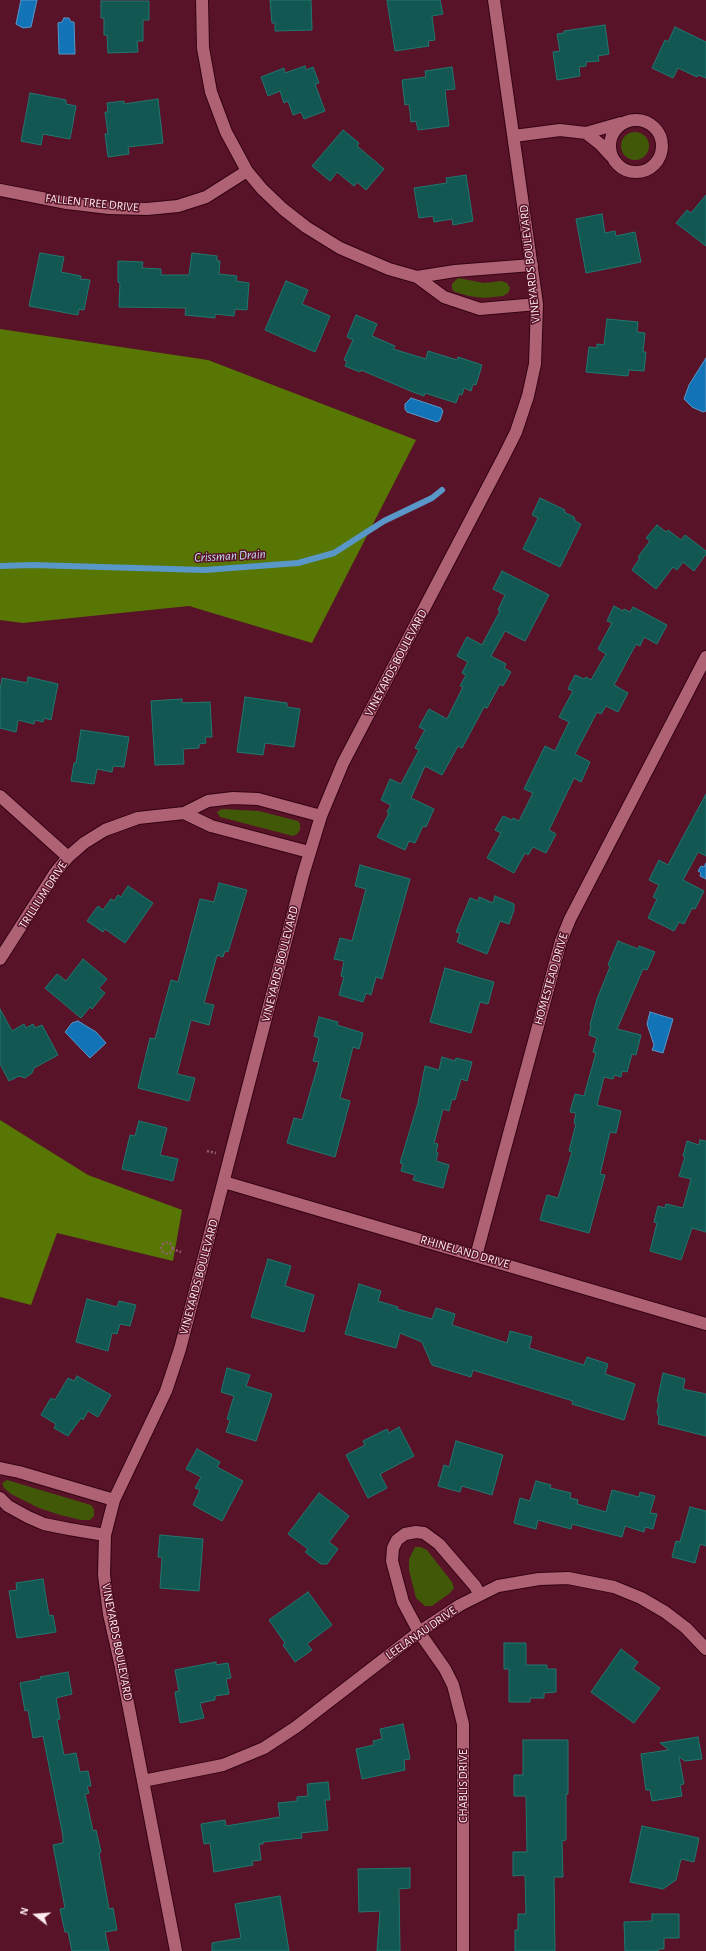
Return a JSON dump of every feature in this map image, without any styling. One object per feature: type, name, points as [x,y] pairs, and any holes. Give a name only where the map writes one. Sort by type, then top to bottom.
[{"type":"street","points":[[202,0],[203,48],[211,92],[226,132],[247,171],[283,209],[306,227],[340,248],[417,278],[444,297],[480,310],[537,304]]},
{"type":"street","name":"VINEYARDS BOULEVARD","points":[[176,1951],[121,1667],[108,1614],[104,1575],[105,1535],[114,1500],[168,1384],[180,1349],[309,852],[321,816],[343,763],[516,432],[528,396],[535,364],[537,304],[494,0]]},
{"type":"street","points":[[514,136],[560,130],[586,133],[628,120],[637,119],[646,121],[659,133],[662,145],[659,158],[647,170],[639,173],[630,172],[622,169],[615,163],[600,144],[586,133]]},
{"type":"street","points":[[611,156],[609,147],[610,138],[620,124],[628,120]]},
{"type":"street","name":"FALLEN TREE DRIVE","points":[[0,190],[66,203],[147,209],[178,206],[206,197],[247,171]]},
{"type":"street","points":[[417,278],[455,271],[532,265]]},
{"type":"street","name":"HOMESTEAD DRIVE","points":[[476,1256],[561,941],[581,898],[706,657]]},
{"type":"street","points":[[0,796],[68,857]]},
{"type":"street","name":"TRILLIUM DRIVE","points":[[0,959],[55,873],[68,857],[84,843],[105,830],[138,818],[184,813],[208,801],[233,798],[258,799],[321,816]]},
{"type":"street","points":[[184,813],[211,826],[309,852]]},
{"type":"street","name":"RHINELAND DRIVE","points":[[224,1182],[706,1324]]},
{"type":"street","points":[[0,1468],[26,1474],[114,1500]]},
{"type":"street","points":[[0,1498],[8,1506],[44,1524],[105,1535]]},
{"type":"street","name":"CHABLIS DRIVE","points":[[463,1951],[463,1724],[453,1685],[446,1668],[419,1632],[403,1602],[392,1561],[393,1548],[397,1540],[405,1534],[416,1532],[424,1533],[439,1544],[475,1586],[480,1595]]},
{"type":"street","name":"LEELANAU DRIVE","points":[[143,1781],[223,1764],[264,1748],[296,1727],[419,1632],[460,1605],[498,1586],[539,1579],[568,1578],[614,1587],[641,1598],[665,1612],[686,1628],[706,1648]]},
{"type":"path","points":[[207,1151],[217,1154]]},
{"type":"path","points":[[167,1242],[171,1244],[172,1249],[169,1253],[165,1254],[162,1252],[161,1247],[167,1242]]},
{"type":"path","points":[[172,1249],[181,1252]]},
{"type":"green space","points":[[635,132],[645,136],[649,146],[645,156],[635,160],[625,156],[621,146],[625,136]]},
{"type":"green space","points":[[458,278],[484,283],[502,281],[507,283],[510,288],[508,293],[503,296],[484,298],[469,296],[455,292],[452,289],[452,284]]},
{"type":"green space","points":[[0,329],[208,360],[416,440],[312,643],[189,606],[23,623],[0,620]]},
{"type":"green space","points":[[222,809],[259,811],[298,821],[300,824],[300,830],[293,836],[220,817],[217,812]]},
{"type":"green space","points":[[0,1120],[88,1175],[182,1210],[173,1261],[57,1233],[31,1305],[0,1297]]},
{"type":"green space","points":[[7,1480],[91,1505],[94,1509],[94,1516],[90,1520],[81,1520],[39,1508],[11,1494],[4,1488],[2,1483]]},
{"type":"green space","points":[[415,1547],[421,1547],[427,1550],[452,1582],[454,1588],[450,1593],[432,1606],[425,1606],[416,1598],[409,1570],[409,1559]]},
{"type":"water","points":[[21,0],[37,0],[31,27],[23,28],[16,24]]},
{"type":"water","points":[[64,18],[69,18],[71,22],[74,22],[75,54],[59,54],[58,23],[62,22]]},
{"type":"water","points":[[706,358],[706,411],[703,412],[692,407],[684,399],[689,385]]},
{"type":"water","points":[[411,398],[441,408],[443,411],[440,420],[437,422],[407,412],[405,409],[405,404]]},
{"type":"water","points":[[706,863],[706,879],[700,876],[701,873],[698,871],[701,866],[704,867]]},
{"type":"water","points":[[650,1012],[673,1019],[663,1053],[652,1050],[654,1045],[647,1024]]},
{"type":"water","points":[[78,1021],[96,1032],[106,1043],[90,1058],[65,1032],[72,1023]]},
{"type":"building","points":[[270,0],[311,0],[312,30],[275,31],[275,23],[272,23]]},
{"type":"building","points":[[387,0],[440,0],[443,14],[432,16],[435,40],[428,41],[429,46],[395,51]]},
{"type":"building","points":[[101,1],[149,1],[149,20],[143,20],[143,41],[137,41],[138,52],[108,53],[107,35],[104,35],[104,18],[101,18]]},
{"type":"building","points":[[605,25],[609,54],[598,56],[599,61],[586,62],[586,66],[579,67],[580,76],[557,80],[553,52],[560,51],[557,34],[564,33],[564,31]]},
{"type":"building","points":[[675,27],[706,42],[706,78],[698,75],[697,77],[678,68],[673,78],[652,68],[665,40],[668,42]]},
{"type":"building","points":[[305,66],[306,70],[313,67],[319,83],[315,84],[325,111],[304,119],[301,112],[293,115],[288,101],[284,103],[280,91],[268,96],[261,77],[284,68],[285,73]]},
{"type":"building","points":[[452,67],[455,89],[445,90],[449,126],[418,130],[416,121],[411,122],[409,104],[405,105],[402,80],[426,77],[425,71]]},
{"type":"building","points":[[30,93],[66,100],[66,104],[76,106],[70,139],[43,134],[41,145],[21,141]]},
{"type":"building","points":[[158,99],[163,143],[128,147],[129,154],[108,157],[105,134],[108,134],[105,112],[108,112],[107,103],[124,101],[124,104]]},
{"type":"building","points":[[343,130],[359,143],[357,146],[384,169],[366,190],[357,182],[354,186],[337,172],[330,181],[312,166]]},
{"type":"building","points":[[466,175],[473,221],[453,225],[452,219],[434,222],[433,216],[419,218],[414,188],[447,183],[446,178]]},
{"type":"building","points":[[706,195],[706,246],[676,223],[687,210],[691,213]]},
{"type":"building","points":[[602,214],[605,233],[615,231],[616,236],[635,232],[641,262],[586,273],[576,219]]},
{"type":"building","points":[[40,253],[64,257],[61,272],[81,276],[80,279],[90,280],[84,310],[79,309],[78,315],[29,306]]},
{"type":"building","points":[[192,253],[217,256],[217,261],[220,261],[219,274],[237,276],[236,281],[249,283],[247,310],[235,309],[234,316],[215,314],[215,318],[185,315],[186,308],[119,307],[120,283],[118,282],[118,261],[143,262],[142,268],[161,269],[161,275],[189,275]]},
{"type":"building","points":[[286,281],[308,290],[302,304],[330,316],[315,352],[265,330]]},
{"type":"building","points":[[356,315],[377,324],[372,336],[395,346],[393,349],[426,359],[428,351],[457,360],[458,357],[482,365],[476,385],[473,384],[471,391],[464,388],[462,395],[459,394],[456,403],[425,393],[424,396],[361,370],[360,372],[345,366],[347,361],[344,360],[353,340],[347,337]]},
{"type":"building","points":[[607,319],[638,322],[637,332],[645,333],[643,352],[646,352],[644,371],[629,370],[628,376],[586,372],[589,347],[597,348],[597,344],[604,345]]},
{"type":"building","points":[[540,498],[565,510],[564,512],[574,517],[575,521],[581,524],[560,567],[523,549],[538,518],[532,515]]},
{"type":"building","points":[[657,525],[666,532],[668,530],[681,540],[685,535],[706,551],[706,554],[694,571],[683,562],[677,570],[673,567],[656,589],[632,570],[640,558],[638,557],[650,541],[646,538]]},
{"type":"building","points":[[502,571],[549,595],[525,641],[505,631],[491,656],[506,664],[504,668],[511,672],[503,686],[500,684],[487,708],[484,707],[462,748],[458,746],[442,775],[425,766],[411,798],[434,809],[426,827],[423,826],[415,843],[409,841],[405,850],[377,837],[389,813],[387,812],[391,805],[381,800],[390,779],[401,784],[419,750],[415,748],[425,730],[419,727],[429,709],[447,719],[463,687],[460,686],[466,675],[462,673],[468,662],[457,656],[467,637],[482,645],[500,611],[498,610],[505,595],[493,589]]},
{"type":"building","points":[[614,606],[623,611],[624,609],[630,612],[633,607],[667,625],[657,644],[644,637],[640,646],[636,644],[614,685],[628,693],[618,712],[606,706],[601,714],[597,712],[575,754],[590,762],[581,782],[574,778],[549,830],[556,834],[546,853],[533,847],[528,855],[525,853],[514,873],[487,858],[501,833],[495,830],[503,816],[519,821],[533,793],[524,789],[545,746],[555,751],[569,722],[559,717],[573,691],[568,689],[575,675],[584,679],[586,677],[591,680],[606,654],[598,649],[612,623],[607,621]]},
{"type":"building","points":[[28,677],[58,684],[51,720],[44,718],[43,722],[35,720],[34,724],[18,720],[16,732],[0,728],[0,690],[2,678],[27,683]]},
{"type":"building","points":[[245,697],[287,703],[287,707],[300,709],[294,747],[265,743],[263,755],[237,752]]},
{"type":"building","points":[[182,699],[182,703],[210,702],[212,737],[205,737],[206,743],[199,744],[199,748],[183,749],[184,764],[155,765],[151,701]]},
{"type":"building","points":[[81,730],[129,737],[124,767],[113,766],[112,772],[97,769],[94,784],[71,781],[74,763],[76,763]]},
{"type":"building","points":[[706,794],[706,856],[698,852],[683,880],[704,891],[695,909],[692,908],[684,924],[679,922],[674,931],[648,918],[657,899],[653,897],[659,885],[649,880],[659,860],[668,865]]},
{"type":"building","points":[[360,865],[410,879],[382,979],[376,977],[371,995],[366,993],[363,1002],[339,995],[344,977],[341,976],[344,961],[334,959],[340,938],[352,941],[366,889],[355,886]]},
{"type":"building","points":[[219,883],[247,890],[228,952],[225,951],[223,957],[217,955],[204,1003],[214,1005],[209,1025],[191,1020],[177,1074],[195,1078],[189,1101],[138,1088],[150,1038],[155,1039],[171,980],[178,982],[200,899],[214,902]]},
{"type":"building","points":[[128,886],[153,903],[125,943],[105,929],[103,932],[87,921],[98,906],[103,910],[111,899],[114,901],[118,895],[121,897]]},
{"type":"building","points":[[495,896],[514,904],[514,910],[509,924],[500,921],[487,954],[457,942],[460,933],[456,932],[470,898],[478,901],[479,897],[493,903]]},
{"type":"building","points":[[618,941],[638,949],[639,946],[655,952],[647,970],[643,969],[617,1029],[641,1035],[636,1055],[632,1054],[627,1072],[622,1071],[621,1077],[614,1075],[613,1079],[604,1077],[597,1105],[621,1111],[616,1133],[610,1132],[600,1174],[605,1175],[589,1233],[540,1220],[547,1195],[558,1198],[572,1152],[569,1151],[576,1124],[574,1123],[576,1113],[570,1112],[575,1094],[584,1096],[596,1053],[593,1052],[597,1038],[589,1035],[590,1025],[597,999],[610,967],[608,965]]},
{"type":"building","points":[[83,959],[107,979],[99,988],[105,993],[92,1009],[90,1007],[81,1018],[45,988],[57,974],[66,981]]},
{"type":"building","points":[[445,968],[494,982],[488,1004],[480,1002],[471,1033],[430,1022]]},
{"type":"building","points":[[0,1009],[12,1031],[24,1024],[26,1028],[33,1024],[35,1028],[42,1025],[58,1055],[34,1068],[32,1073],[25,1078],[19,1076],[9,1081],[0,1064]]},
{"type":"building","points":[[319,1017],[338,1022],[337,1025],[363,1033],[359,1049],[353,1047],[340,1098],[350,1101],[335,1157],[287,1143],[294,1118],[302,1120],[319,1062],[313,1061],[319,1038],[314,1036]]},
{"type":"building","points":[[442,1057],[455,1061],[456,1058],[472,1062],[467,1081],[461,1079],[455,1100],[452,1099],[449,1111],[443,1109],[434,1143],[438,1144],[436,1161],[449,1165],[443,1188],[413,1180],[415,1175],[401,1171],[403,1164],[400,1163],[418,1103],[425,1066],[439,1070]]},
{"type":"building","points":[[139,1121],[167,1128],[160,1155],[178,1159],[173,1181],[122,1169],[130,1135],[135,1136]]},
{"type":"building","points":[[700,1140],[706,1141],[706,1232],[692,1228],[681,1260],[650,1251],[657,1223],[654,1222],[658,1206],[665,1208],[666,1204],[683,1208],[691,1179],[679,1176],[685,1157],[683,1156],[687,1141],[699,1145]]},
{"type":"building","points":[[268,1259],[291,1266],[285,1286],[314,1295],[304,1332],[251,1317]]},
{"type":"building","points":[[359,1284],[381,1291],[378,1301],[398,1307],[397,1309],[432,1319],[436,1308],[455,1314],[452,1325],[507,1343],[510,1331],[532,1337],[529,1348],[584,1365],[587,1357],[608,1364],[605,1374],[635,1384],[624,1420],[572,1404],[573,1401],[473,1370],[471,1377],[432,1365],[422,1342],[400,1333],[396,1348],[345,1334]]},
{"type":"building","points":[[87,1299],[117,1307],[119,1301],[136,1305],[130,1326],[120,1324],[117,1334],[112,1333],[108,1351],[76,1342]]},
{"type":"building","points":[[227,1368],[250,1375],[246,1386],[272,1394],[256,1441],[226,1432],[230,1420],[227,1419],[234,1396],[221,1392]]},
{"type":"building","points":[[663,1373],[685,1379],[683,1389],[706,1394],[706,1436],[658,1424],[659,1417],[657,1413],[659,1403],[657,1402]]},
{"type":"building","points":[[77,1376],[111,1395],[98,1417],[88,1411],[83,1420],[81,1418],[68,1436],[54,1428],[56,1424],[41,1415],[51,1398],[55,1400],[68,1378],[74,1381]]},
{"type":"building","points":[[399,1427],[414,1456],[380,1474],[387,1488],[368,1498],[346,1455],[365,1445],[363,1441],[387,1429],[389,1433]]},
{"type":"building","points":[[456,1441],[503,1455],[492,1495],[462,1486],[460,1492],[438,1486],[444,1465],[449,1467]]},
{"type":"building","points":[[197,1449],[220,1462],[217,1467],[243,1481],[222,1521],[193,1505],[200,1490],[195,1488],[201,1477],[186,1469]]},
{"type":"building","points":[[536,1481],[551,1485],[550,1488],[571,1493],[570,1498],[578,1500],[577,1504],[606,1512],[612,1490],[639,1497],[640,1492],[655,1496],[650,1513],[657,1514],[653,1529],[645,1527],[644,1532],[625,1526],[622,1537],[572,1524],[571,1529],[538,1520],[536,1529],[514,1523],[520,1498],[530,1501]]},
{"type":"building","points":[[319,1493],[349,1516],[329,1542],[338,1549],[327,1564],[321,1564],[305,1552],[308,1549],[288,1534]]},
{"type":"building","points":[[690,1507],[706,1511],[706,1546],[700,1544],[695,1563],[672,1557],[676,1541],[680,1542]]},
{"type":"building","points":[[160,1535],[203,1539],[199,1591],[160,1588],[162,1557],[158,1557]]},
{"type":"building","points":[[43,1579],[49,1616],[53,1615],[56,1632],[17,1638],[9,1591],[17,1590],[16,1583]]},
{"type":"building","points":[[308,1592],[332,1625],[307,1644],[312,1650],[295,1662],[283,1645],[285,1643],[269,1620]]},
{"type":"building","points":[[504,1643],[526,1643],[526,1665],[547,1665],[547,1669],[556,1669],[556,1692],[544,1693],[544,1698],[530,1698],[530,1702],[509,1702],[509,1669],[504,1669]]},
{"type":"building","points":[[621,1649],[638,1662],[633,1669],[660,1688],[634,1723],[591,1692]]},
{"type":"building","points":[[216,1662],[216,1665],[228,1663],[231,1678],[226,1679],[229,1694],[215,1696],[215,1700],[200,1703],[204,1718],[180,1723],[175,1692],[179,1691],[175,1670]]},
{"type":"building","points":[[68,1672],[72,1694],[56,1698],[60,1719],[57,1720],[64,1755],[76,1753],[80,1772],[88,1771],[91,1786],[87,1786],[89,1793],[85,1794],[93,1831],[96,1830],[101,1852],[99,1853],[109,1909],[113,1908],[117,1930],[105,1932],[109,1951],[72,1951],[68,1932],[65,1932],[60,1909],[65,1908],[53,1845],[63,1843],[63,1836],[43,1736],[33,1738],[28,1710],[25,1711],[20,1683],[41,1679],[40,1677]]},
{"type":"building","points":[[403,1724],[410,1759],[404,1760],[405,1770],[362,1779],[356,1749],[374,1745],[373,1741],[382,1739],[380,1729]]},
{"type":"building","points":[[698,1737],[702,1759],[685,1761],[679,1757],[684,1784],[680,1785],[682,1796],[652,1801],[650,1790],[646,1790],[641,1754],[669,1750],[660,1743]]},
{"type":"building","points":[[523,1740],[568,1740],[566,1840],[562,1841],[563,1877],[554,1877],[555,1951],[515,1951],[515,1930],[518,1930],[518,1914],[526,1914],[525,1875],[513,1876],[513,1852],[527,1852],[526,1796],[514,1796],[514,1775],[523,1775]]},
{"type":"building","points":[[328,1782],[330,1800],[325,1800],[328,1830],[301,1833],[302,1838],[263,1842],[263,1844],[259,1844],[261,1860],[252,1861],[253,1865],[214,1872],[210,1843],[204,1844],[201,1824],[225,1820],[226,1826],[280,1817],[278,1803],[297,1801],[297,1797],[308,1796],[307,1784]]},
{"type":"building","points":[[642,1826],[699,1838],[694,1862],[681,1859],[676,1880],[663,1889],[630,1882]]},
{"type":"building","points":[[410,1868],[410,1888],[399,1889],[400,1951],[377,1951],[380,1911],[359,1912],[358,1869]]},
{"type":"building","points":[[280,1896],[289,1951],[212,1951],[212,1943],[241,1938],[235,1904]]},
{"type":"building","points":[[652,1914],[679,1914],[679,1938],[664,1938],[664,1949],[658,1949],[658,1951],[625,1951],[624,1922],[652,1921]]},
{"type":"waterway","name":"Crissman Drain","points":[[0,566],[33,565],[205,570],[298,563],[334,553],[384,521],[432,498],[442,490]]}]
